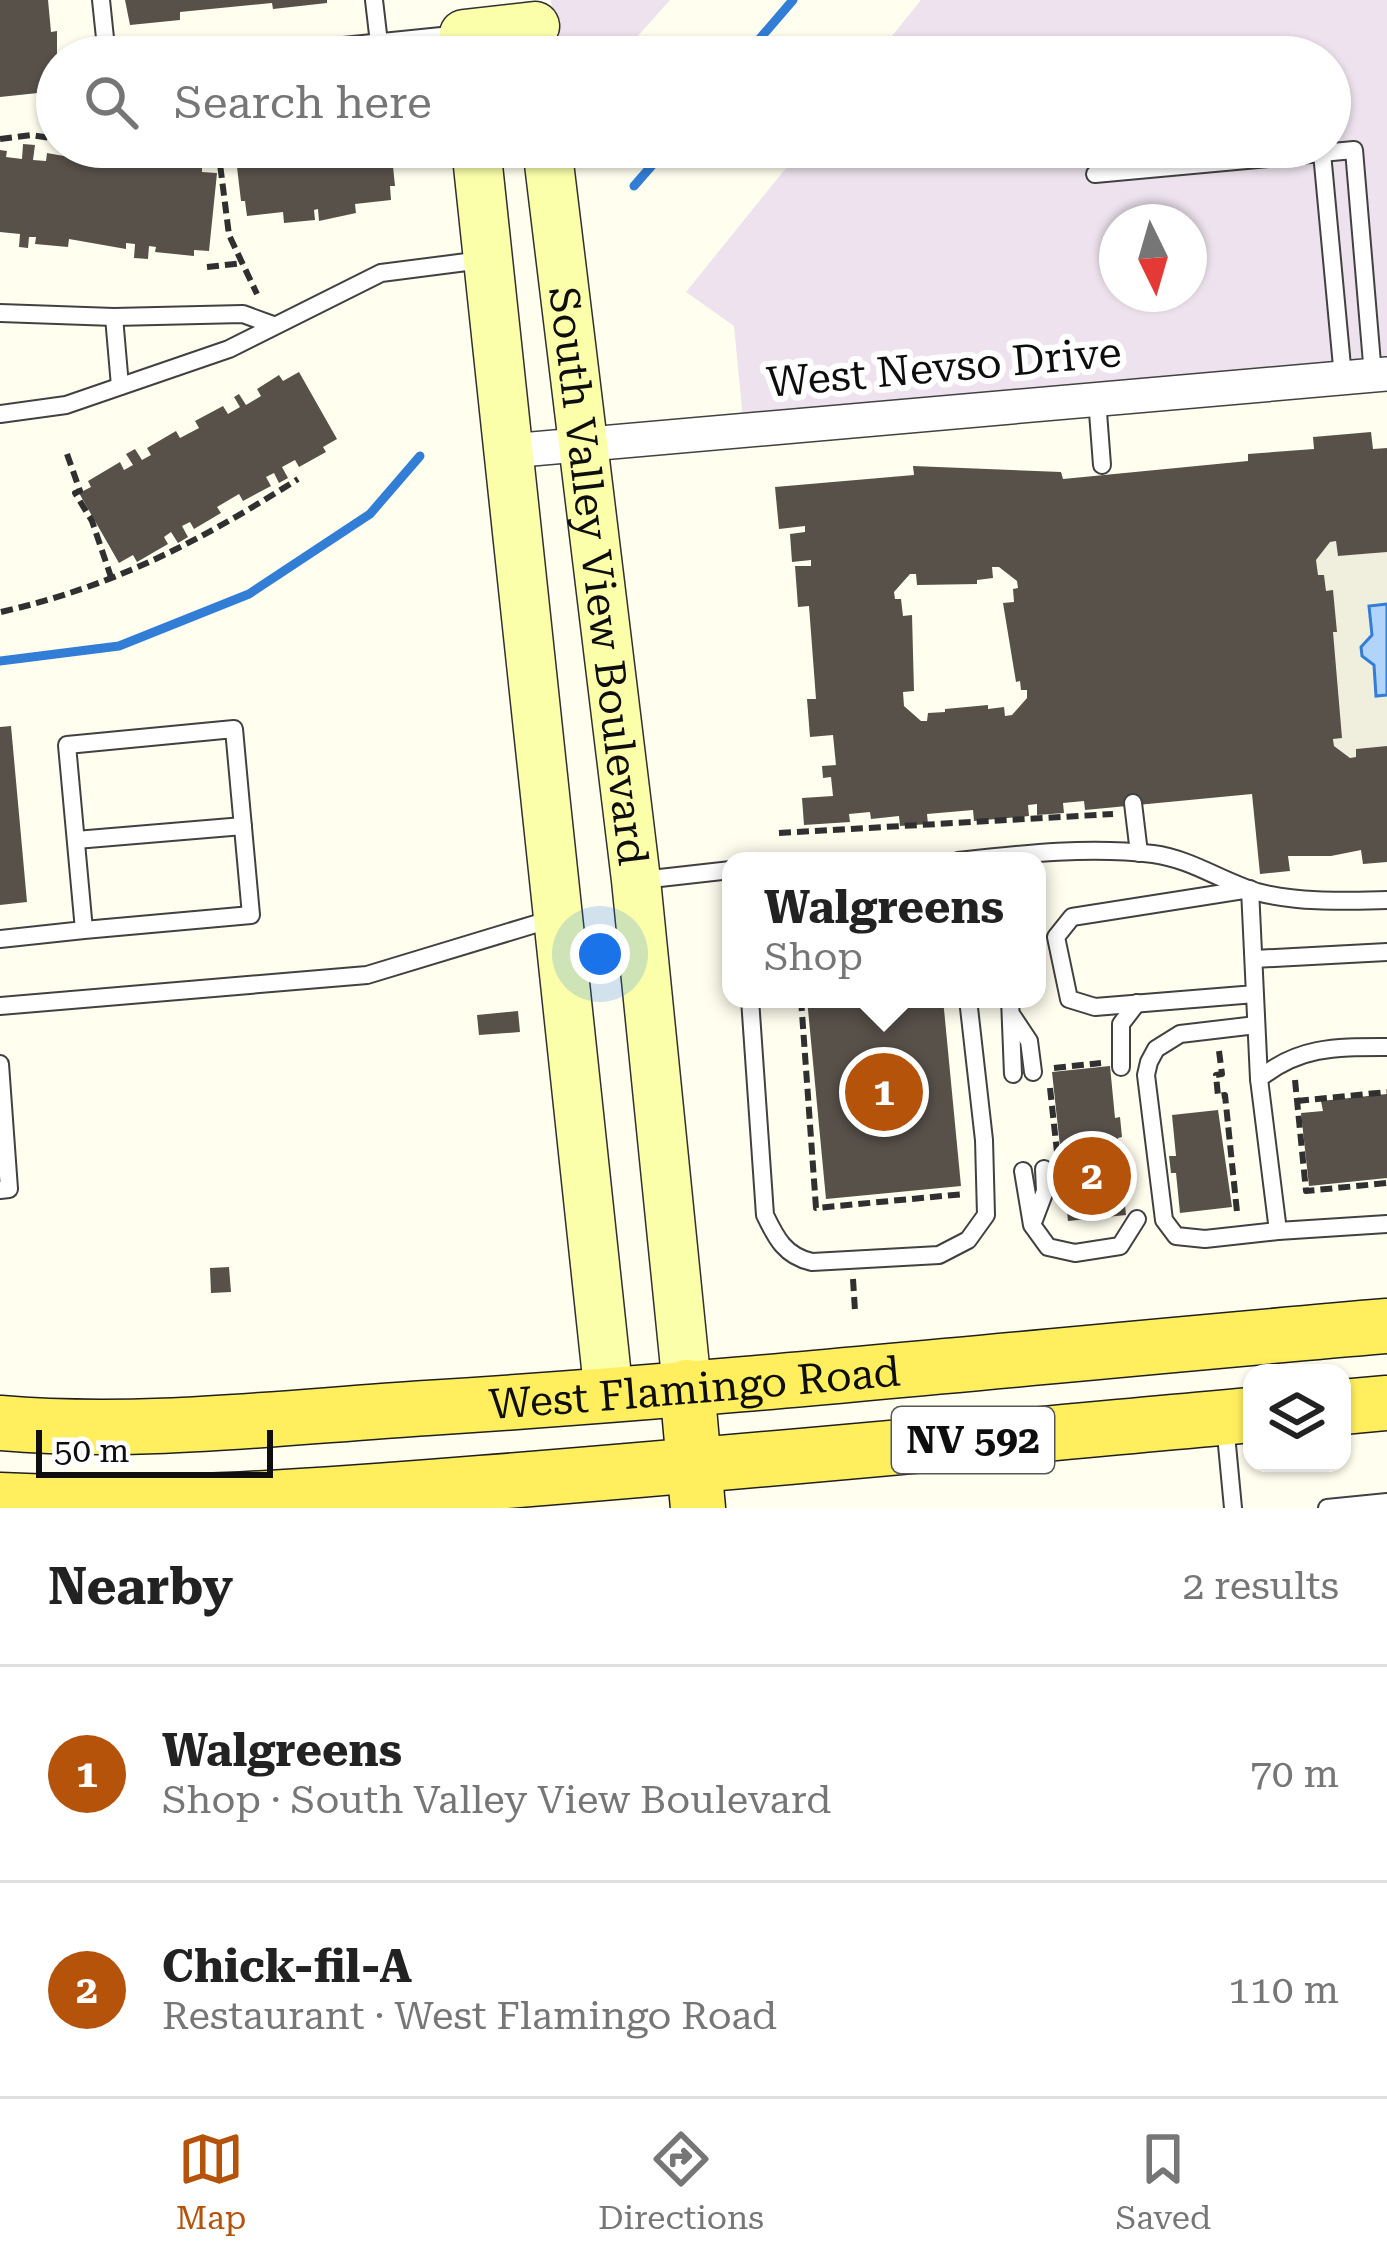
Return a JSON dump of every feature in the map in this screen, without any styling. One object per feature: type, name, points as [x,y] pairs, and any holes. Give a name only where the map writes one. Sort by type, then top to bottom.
[{"type":"main road","points":[[464,30],[535,28]]},
{"type":"main road","name":"South Valley View Boulevard","points":[[478,168],[619,1490]]},
{"type":"main road","name":"South Valley View Boulevard","points":[[549,168],[636,880],[696,1487]]},
{"type":"main road","points":[[489,259],[557,252]]},
{"type":"main road","name":"West Flamingo Road","points":[[0,1423],[147,1426],[609,1396],[1387,1326]]},
{"type":"main road","points":[[1351,1406],[1387,1403]]},
{"type":"main road","name":"West Flamingo Road","points":[[0,1500],[184,1505],[696,1487],[1238,1416]]},
{"type":"street","name":"West Nevso Drive","points":[[509,451],[1368,375]]},
{"type":"lane","points":[[101,0],[105,36]]},
{"type":"lane","points":[[374,0],[378,36]]},
{"type":"lane","points":[[425,36],[464,30]]},
{"type":"lane","points":[[1351,150],[1368,375]]},
{"type":"lane","points":[[1095,174],[1160,168]]},
{"type":"lane","points":[[1325,168],[1368,375]]},
{"type":"lane","points":[[0,414],[66,405],[229,349],[381,273],[489,259]]},
{"type":"lane","points":[[0,313],[243,314],[273,325]]},
{"type":"lane","points":[[114,317],[120,386]]},
{"type":"lane","points":[[1097,399],[1102,465]]},
{"type":"lane","points":[[0,939],[251,915],[234,729],[68,745],[84,930]]},
{"type":"lane","points":[[1134,808],[1138,853]]},
{"type":"lane","points":[[76,840],[243,826]]},
{"type":"lane","points":[[1046,853],[1138,853],[1202,867],[1221,880],[1250,889],[1336,901],[1387,900]]},
{"type":"lane","points":[[636,880],[722,871]]},
{"type":"lane","points":[[1250,889],[1259,1079],[1278,1231]]},
{"type":"lane","points":[[1250,889],[1072,917],[1056,937],[1070,999],[1095,1006],[1255,994]]},
{"type":"lane","points":[[0,1006],[367,975],[559,918]]},
{"type":"lane","points":[[1254,959],[1387,952]]},
{"type":"lane","points":[[1113,1064],[1121,1024],[1137,1004]]},
{"type":"lane","points":[[751,1008],[765,1215],[778,1244],[800,1260],[812,1262],[939,1255],[968,1240],[986,1215],[985,1140],[969,1008]]},
{"type":"lane","points":[[1012,1008],[1029,1041],[1034,1072]]},
{"type":"lane","points":[[1012,1008],[1013,1074]]},
{"type":"lane","points":[[1256,1025],[1180,1034],[1156,1049],[1146,1075],[1164,1220],[1176,1236],[1205,1239],[1387,1224]]},
{"type":"lane","points":[[1259,1079],[1286,1058],[1343,1047],[1387,1047]]},
{"type":"lane","points":[[0,1064],[9,1189],[0,1190]]},
{"type":"lane","points":[[1032,1225],[1051,1165]]},
{"type":"lane","points":[[1023,1171],[1032,1225],[1048,1247],[1075,1253],[1120,1246],[1137,1220]]},
{"type":"lane","points":[[1233,1508],[1238,1416]]},
{"type":"lane","points":[[1327,1508],[1387,1502]]},
{"type":"path","points":[[0,139],[36,136]]},
{"type":"path","points":[[219,168],[230,235],[258,297]]},
{"type":"path","points":[[207,267],[243,263]]},
{"type":"path","points":[[67,454],[80,490],[75,493],[92,521],[112,580]]},
{"type":"path","points":[[1,612],[112,580],[215,532],[298,479]]},
{"type":"path","points":[[779,833],[1134,808]]},
{"type":"path","points":[[802,1008],[817,1208],[986,1192]]},
{"type":"path","points":[[1219,1214],[1237,1212],[1225,1095],[1218,1096],[1216,1075],[1222,1074],[1219,1046],[1233,1045]]},
{"type":"path","points":[[1051,1165],[1048,1069],[1113,1064]]},
{"type":"path","points":[[1294,1070],[1306,1191],[1387,1183]]},
{"type":"path","points":[[1297,1102],[1387,1092]]},
{"type":"path","points":[[852,1273],[855,1311]]},
{"type":"shaded area","points":[[551,0],[670,0],[638,36],[555,36]]},
{"type":"shaded area","points":[[921,0],[1387,0],[1387,374],[744,429],[734,326],[686,292],[786,168],[1351,168],[1351,36],[892,36]]},
{"type":"shaded area","points":[[1336,541],[1338,556],[1387,552],[1387,604],[1369,606],[1376,696],[1387,695],[1387,746],[1356,749],[1356,757],[1350,758],[1334,746],[1333,632],[1337,631],[1333,591],[1326,591],[1316,560]]},
{"type":"water","points":[[1387,604],[1387,695],[1376,696],[1374,665],[1362,656],[1361,647],[1372,635],[1369,606]]},
{"type":"building","points":[[0,0],[48,0],[51,32],[57,31],[57,36],[36,36],[36,93],[0,97]]},
{"type":"building","points":[[125,0],[327,3],[180,12],[180,20],[130,25]]},
{"type":"building","points":[[23,144],[35,145],[36,168],[202,168],[202,172],[217,173],[209,251],[194,250],[194,256],[155,252],[156,247],[149,246],[148,259],[134,258],[135,244],[126,243],[126,249],[69,239],[68,247],[35,244],[36,237],[29,237],[28,248],[19,247],[20,234],[0,232],[0,150],[7,151],[6,157],[22,159]]},
{"type":"building","points":[[237,168],[393,168],[391,200],[355,204],[356,213],[319,221],[318,209],[315,220],[284,223],[283,212],[247,216],[245,201],[241,201]]},
{"type":"building","points":[[299,372],[337,439],[323,447],[326,452],[299,467],[295,460],[282,467],[288,478],[279,483],[274,473],[266,477],[271,486],[243,501],[239,494],[217,507],[221,513],[194,529],[190,522],[182,526],[188,537],[178,543],[171,532],[164,537],[168,544],[137,562],[133,555],[119,563],[79,493],[91,487],[88,481],[120,462],[124,470],[133,465],[126,454],[135,449],[142,460],[151,455],[147,448],[176,431],[180,438],[199,428],[195,421],[223,406],[228,414],[240,407],[234,397],[239,394],[246,405],[261,396],[257,389],[279,375],[283,381]]},
{"type":"building","points":[[1371,432],[1373,449],[1387,448],[1387,552],[1338,556],[1336,541],[1316,560],[1326,591],[1333,590],[1342,738],[1333,739],[1334,746],[1350,758],[1356,757],[1356,749],[1387,746],[1387,862],[1363,864],[1361,850],[1288,856],[1290,871],[1260,874],[1252,794],[1085,810],[1084,801],[1063,803],[1064,813],[1037,815],[1037,804],[1028,805],[1029,816],[974,821],[973,810],[927,814],[928,824],[900,826],[899,816],[871,819],[870,812],[849,814],[850,822],[804,825],[802,798],[833,796],[831,777],[823,778],[822,766],[836,765],[833,735],[810,737],[807,699],[816,699],[809,606],[798,607],[795,566],[811,566],[811,560],[792,562],[790,534],[805,532],[805,526],[779,529],[775,487],[914,475],[913,466],[1061,472],[1063,479],[1248,461],[1248,454],[1314,449],[1313,437]],"holes":[[[992,567],[1017,581],[1014,602],[1003,603],[1016,682],[1027,690],[1027,698],[1012,715],[1005,716],[1004,707],[988,709],[988,705],[928,713],[927,721],[921,721],[904,706],[903,692],[914,691],[912,615],[903,616],[901,599],[895,599],[894,592],[910,574],[916,574],[917,585],[977,584],[977,580],[993,578]]]},
{"type":"building","points":[[11,726],[27,902],[0,905],[0,727]]},
{"type":"building","points":[[808,1008],[944,1008],[961,1186],[826,1199]]},
{"type":"building","points":[[518,1011],[520,1032],[479,1035],[477,1015]]},
{"type":"building","points":[[1110,1066],[1115,1118],[1120,1117],[1126,1215],[1068,1221],[1052,1072]]},
{"type":"building","points":[[1387,1094],[1387,1178],[1309,1186],[1301,1113],[1323,1111],[1321,1101]]},
{"type":"building","points":[[1218,1110],[1232,1207],[1180,1213],[1176,1173],[1171,1173],[1169,1156],[1176,1156],[1172,1115]]},
{"type":"building","points":[[229,1267],[231,1292],[211,1293],[210,1268]]},
{"type":"waterway","points":[[762,36],[793,0]]},
{"type":"waterway","points":[[634,186],[650,168]]},
{"type":"waterway","points":[[0,661],[119,646],[249,594],[370,514],[420,456]]},
{"type":"place","name":"Walgreens","points":[[884,1092]]},
{"type":"place","name":"Chick-fil-A","points":[[1092,1176]]}]
